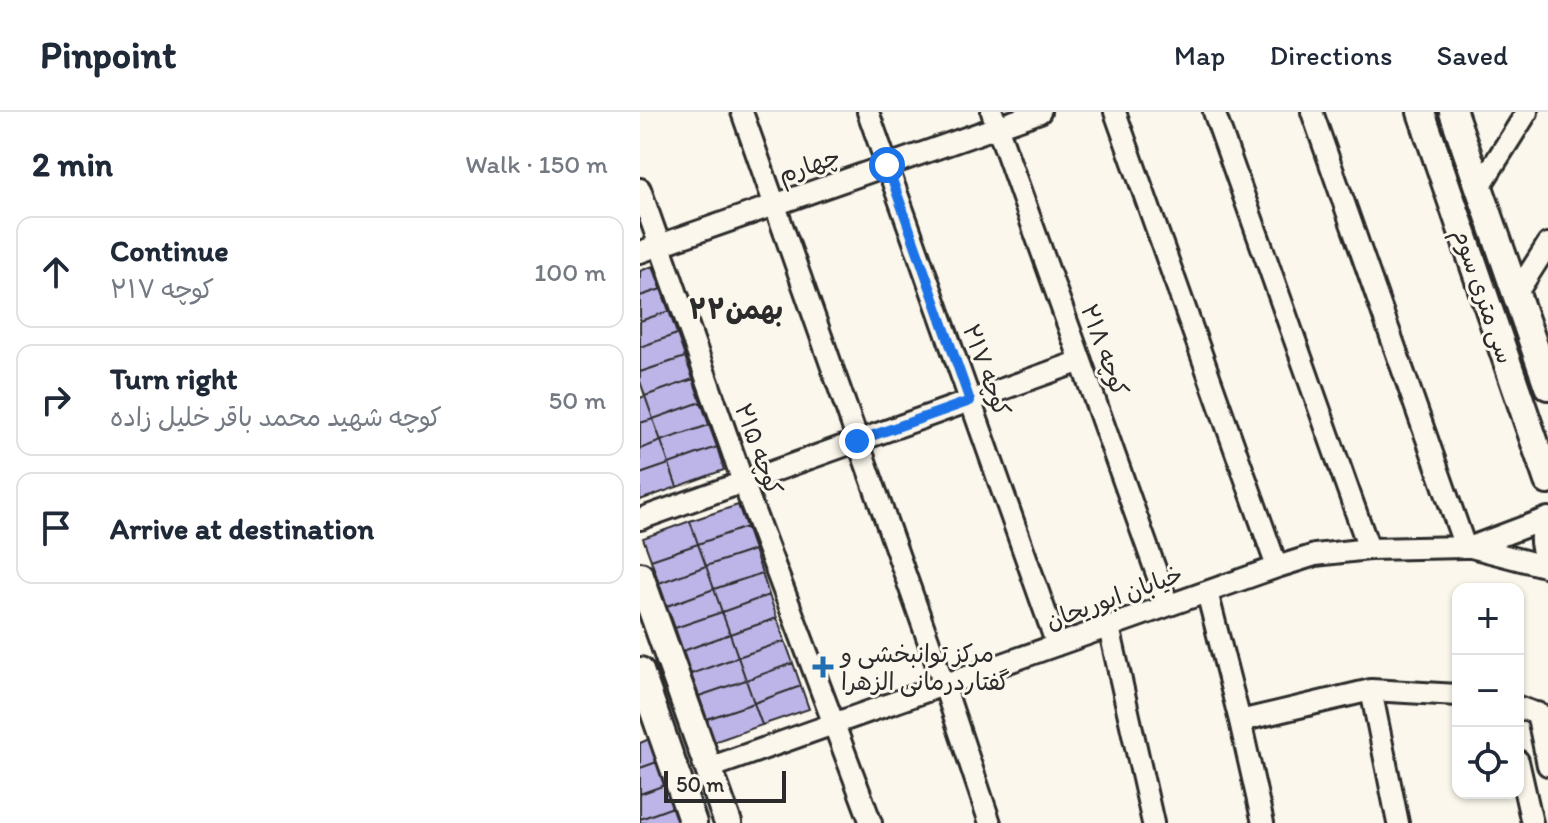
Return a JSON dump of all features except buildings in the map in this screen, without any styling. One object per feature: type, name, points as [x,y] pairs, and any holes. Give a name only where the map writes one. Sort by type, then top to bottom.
[{"type":"main road","name":"سی متری سوم","points":[[1421,112],[1548,481]]},
{"type":"main road","name":"سی متری سوم","points":[[1453,112],[1547,379]]},
{"type":"main road","points":[[1548,520],[1544,537],[1548,556]]},
{"type":"main road","points":[[640,576],[728,823]]},
{"type":"main road","points":[[640,671],[693,823]]},
{"type":"street","points":[[742,112],[990,823]]},
{"type":"street","name":"کوچه ۲۱۷","points":[[868,112],[1057,645]]},
{"type":"street","name":"چهارم","points":[[650,248],[887,165],[994,119],[1040,112]]},
{"type":"street","points":[[1115,112],[1277,567]]},
{"type":"street","points":[[1214,112],[1369,549]]},
{"type":"street","points":[[1312,112],[1468,547],[1548,520]]},
{"type":"street","points":[[1479,188],[1527,112]]},
{"type":"street","name":"کوچه ۲۱۸","points":[[994,119],[1168,605]]},
{"type":"street","name":"کوچه ۲۱۵","points":[[640,189],[650,248],[743,482],[871,823]]},
{"type":"street","points":[[1516,294],[1548,244]]},
{"type":"street","points":[[640,519],[1081,361]]},
{"type":"street","name":"خیابان ابوریحان","points":[[709,768],[1315,555],[1369,549],[1468,547],[1548,567]]},
{"type":"street","points":[[1207,592],[1263,823]]},
{"type":"street","points":[[1109,627],[1153,823]]},
{"type":"street","points":[[1240,721],[1371,690],[1452,695]]},
{"type":"street","points":[[1371,690],[1398,823]]},
{"type":"street","points":[[1534,713],[1548,765]]},
{"type":"street","points":[[1524,788],[1532,823]]},
{"type":"place","name":"مرکز توانبخشی و گفتاردرمانی الزهرا","points":[[823,667]]},
{"type":"district","name":"۲۲بهمن","points":[[736,309]]},
{"type":"route","points":[[857,441],[970,401],[887,165]]}]
